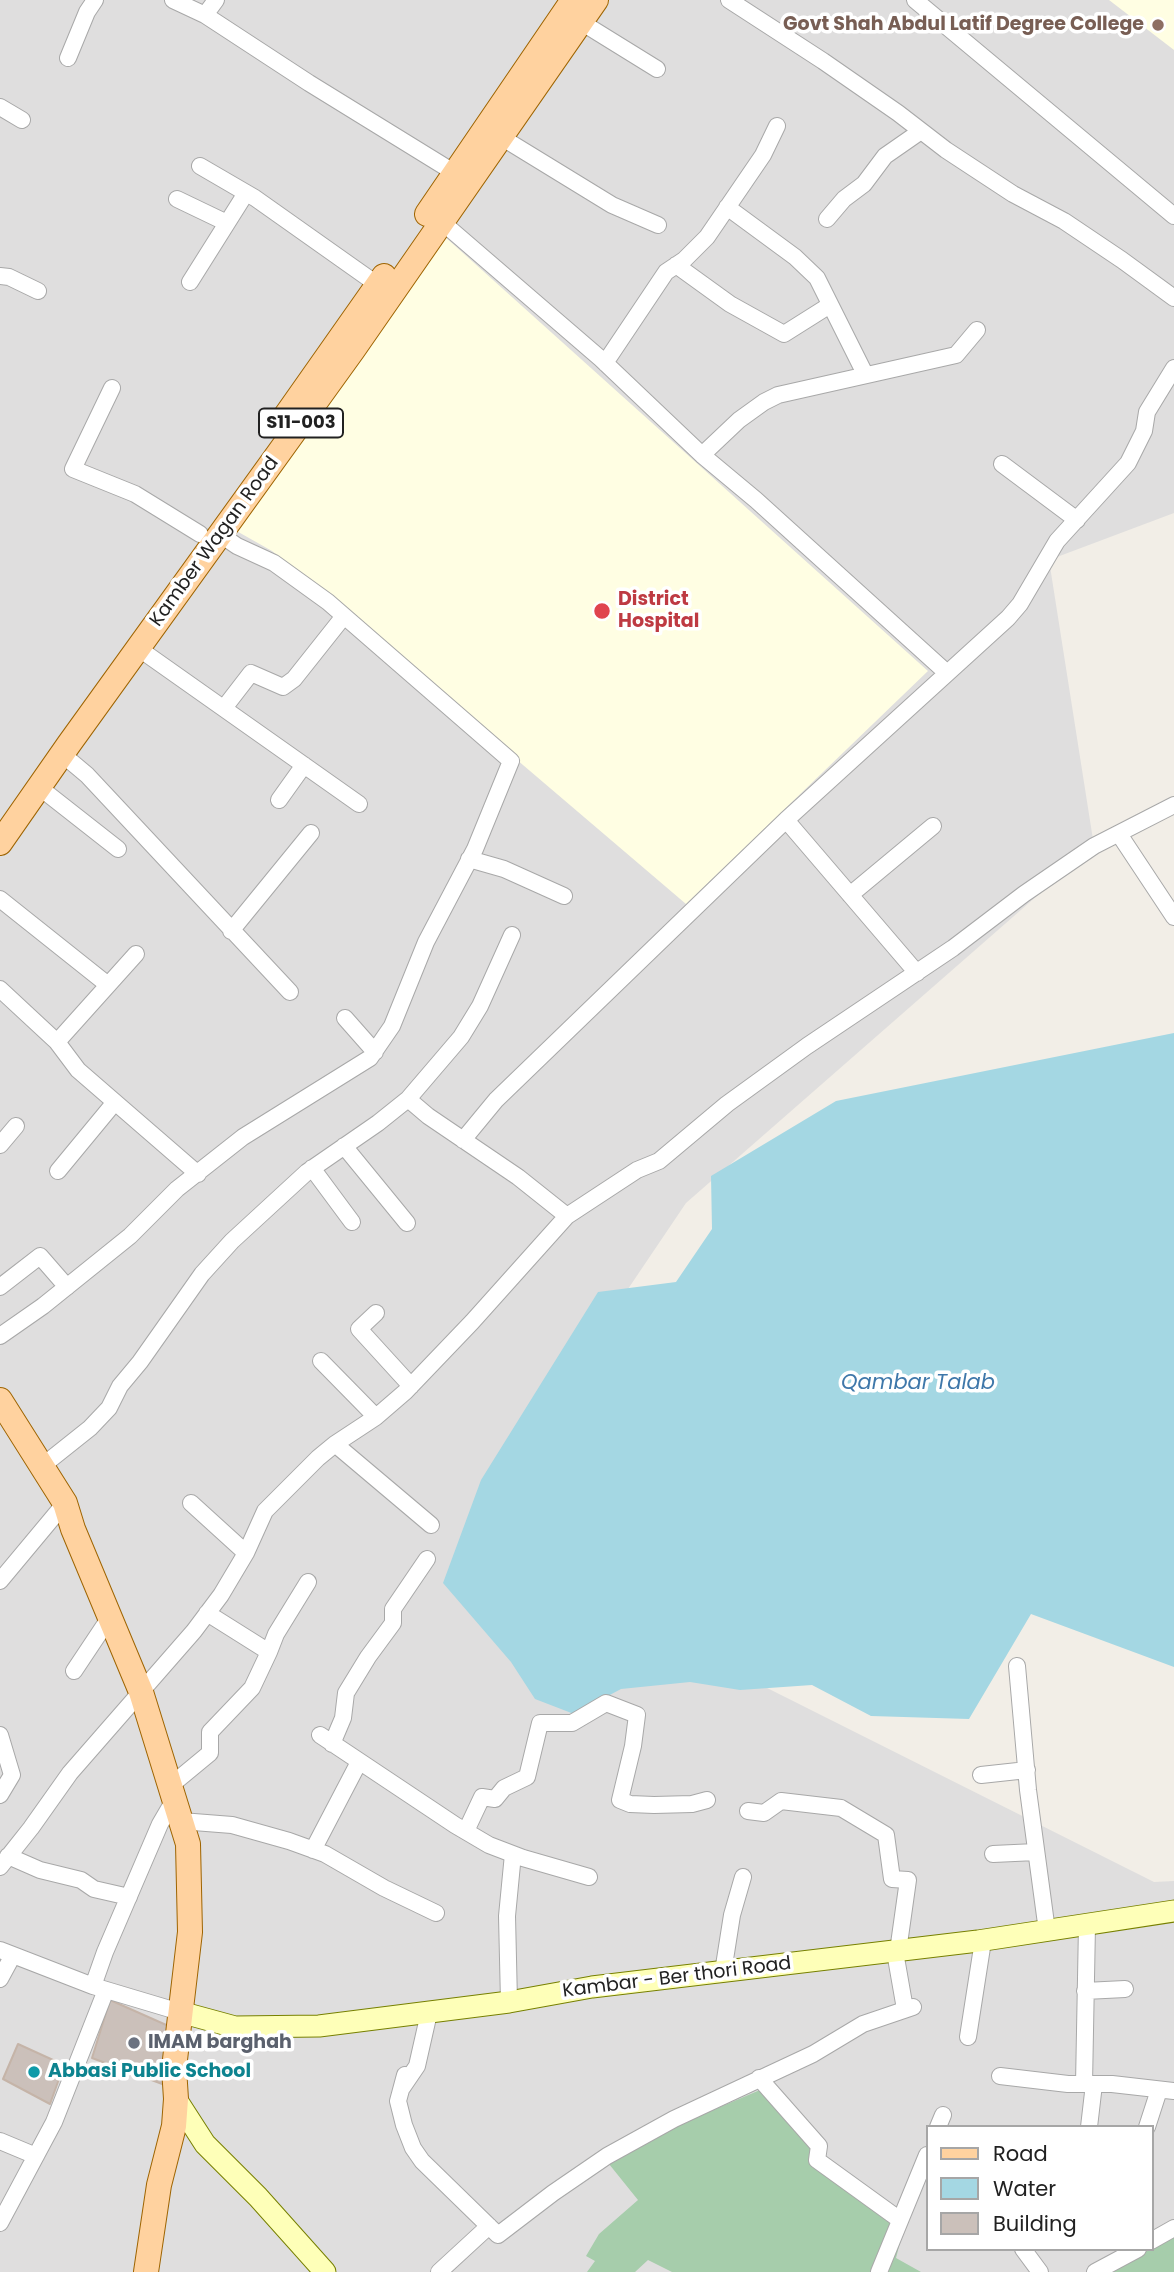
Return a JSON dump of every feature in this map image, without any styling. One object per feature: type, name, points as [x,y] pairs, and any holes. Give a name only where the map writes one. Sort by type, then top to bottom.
[{"type":"main road","name":"Kamber Wagan Road","points":[[0,842],[138,648],[455,173],[577,11],[596,0]]},
{"type":"main road","name":"Kamber Wagan Road","points":[[0,813],[211,535],[442,222],[501,137],[577,11]]},
{"type":"main road","points":[[0,1400],[65,1503],[72,1528],[141,1692],[188,1844],[190,1932],[174,2068],[174,2126],[159,2185],[146,2272]]},
{"type":"street","points":[[68,58],[87,12],[95,0]]},
{"type":"street","points":[[173,0],[205,15],[455,173]]},
{"type":"street","points":[[205,15],[216,0]]},
{"type":"street","points":[[729,0],[823,61],[946,150],[1013,194],[1064,221],[1174,298]]},
{"type":"street","points":[[915,0],[1174,216]]},
{"type":"street","points":[[577,11],[657,69]]},
{"type":"street","points":[[0,107],[22,120]]},
{"type":"street","points":[[605,363],[666,272],[707,237],[763,155],[777,126]]},
{"type":"street","points":[[827,219],[844,199],[864,184],[886,156],[921,131]]},
{"type":"street","points":[[501,137],[612,205],[658,225]]},
{"type":"street","points":[[200,166],[246,193],[378,285]]},
{"type":"street","points":[[190,282],[246,193]]},
{"type":"street","points":[[177,199],[227,223]]},
{"type":"street","points":[[727,207],[795,257],[817,278],[865,374]]},
{"type":"street","points":[[442,222],[605,363],[702,455],[756,500],[947,673]]},
{"type":"street","points":[[676,265],[730,304],[784,334],[830,305]]},
{"type":"street","points":[[0,276],[9,277],[38,291]]},
{"type":"street","points":[[702,455],[739,420],[778,394],[956,355],[977,330]]},
{"type":"street","points":[[463,1140],[496,1100],[786,820],[1008,618],[1020,604],[1057,541],[1128,463],[1144,431],[1147,412],[1174,368]]},
{"type":"street","points":[[0,1336],[130,1236],[177,1189],[243,1137],[370,1058],[391,1026],[426,942],[469,859],[511,761],[328,602],[274,563],[211,535],[135,494],[73,469],[112,388]]},
{"type":"street","points":[[1002,464],[1077,520]]},
{"type":"street","points":[[224,708],[251,673],[283,687],[294,679],[344,616]]},
{"type":"street","points":[[138,648],[359,804]]},
{"type":"street","points":[[62,754],[87,775],[290,992]]},
{"type":"street","points":[[279,800],[304,765]]},
{"type":"street","points":[[39,788],[118,849]]},
{"type":"street","points":[[129,1897],[93,1889],[81,1880],[4,1861],[70,1773],[194,1631],[246,1553],[265,1511],[318,1458],[376,1417],[411,1386],[567,1216],[638,1170],[659,1160],[764,1077],[953,948],[1024,894],[1094,846],[1174,805]]},
{"type":"street","points":[[786,820],[917,972]]},
{"type":"street","points":[[850,895],[933,825]]},
{"type":"street","points":[[231,931],[312,833]]},
{"type":"street","points":[[1119,834],[1174,917]]},
{"type":"street","points":[[469,859],[504,869],[565,896]]},
{"type":"street","points":[[0,898],[108,985]]},
{"type":"street","points":[[41,1467],[109,1408],[120,1386],[202,1274],[232,1241],[312,1168],[408,1099],[461,1037],[480,1006],[512,935]]},
{"type":"street","points":[[57,1042],[136,954]]},
{"type":"street","points":[[0,989],[57,1042],[78,1070],[198,1174]]},
{"type":"street","points":[[345,1018],[374,1052]]},
{"type":"street","points":[[408,1099],[428,1116],[518,1177],[567,1216]]},
{"type":"street","points":[[58,1171],[116,1102]]},
{"type":"street","points":[[0,1145],[16,1126]]},
{"type":"street","points":[[344,1146],[407,1223]]},
{"type":"street","points":[[312,1168],[352,1222]]},
{"type":"street","points":[[0,1287],[40,1256],[67,1287]]},
{"type":"street","points":[[376,1313],[359,1329],[411,1386]]},
{"type":"street","points":[[321,1361],[376,1417]]},
{"type":"street","points":[[335,1444],[431,1525]]},
{"type":"street","points":[[0,1581],[65,1503]]},
{"type":"street","points":[[191,1503],[246,1553]]},
{"type":"street","points":[[427,1559],[393,1609],[393,1623],[346,1693],[343,1718],[326,1740],[489,1845],[589,1877]]},
{"type":"street","points":[[0,2223],[54,2122],[100,1988],[105,1952],[160,1824],[210,1753],[210,1732],[252,1688],[276,1633],[308,1582]]},
{"type":"street","points":[[207,1613],[270,1652]]},
{"type":"street","points":[[74,1671],[110,1617]]},
{"type":"street","points":[[1017,1666],[1047,1931]]},
{"type":"street","points":[[466,1831],[482,1797],[495,1799],[504,1788],[527,1777],[540,1723],[572,1723],[606,1703],[636,1715],[633,1746],[620,1800],[630,1804],[654,1805],[692,1804],[707,1800]]},
{"type":"street","points":[[0,1735],[12,1775],[0,1795]]},
{"type":"street","points":[[313,1850],[359,1762]]},
{"type":"street","points":[[981,1775],[1027,1770]]},
{"type":"street","points":[[429,2012],[417,2066],[403,2081],[398,2101],[413,2148],[422,2161],[498,2235],[607,2156],[674,2119],[813,2054],[863,2024],[909,2008],[896,1951],[908,1881],[892,1879],[886,1835],[841,1808],[781,1801],[764,1813],[748,1811]]},
{"type":"street","points":[[175,1802],[232,1825],[313,1850],[436,1913]]},
{"type":"street","points":[[993,1854],[1036,1852]]},
{"type":"street","points":[[509,2002],[507,1916],[513,1854]]},
{"type":"street","points":[[723,1972],[732,1915],[743,1877]]},
{"type":"street","name":"Kambar - Ber thori Road","points":[[180,2012],[235,2028],[318,2026],[509,2002],[592,1987],[983,1941],[1174,1911]]},
{"type":"street","points":[[1087,1925],[1085,1991],[1089,2125]]},
{"type":"street","points":[[968,2037],[983,1941]]},
{"type":"street","points":[[0,1979],[6,1953],[100,1988],[180,2012]]},
{"type":"street","points":[[1085,1991],[1125,1989]]},
{"type":"street","points":[[1000,2076],[1167,2090],[1148,2125]]},
{"type":"street","points":[[759,2078],[819,2147],[817,2160],[900,2220]]},
{"type":"street","points":[[176,2099],[205,2144],[258,2197],[325,2272]]},
{"type":"street","points":[[0,2141],[36,2156]]},
{"type":"street","points":[[879,2272],[900,2220],[921,2189],[926,2161]]},
{"type":"street","points":[[439,2272],[489,2226]]},
{"type":"street","points":[[1153,2240],[1174,2228]]},
{"type":"street","points":[[1024,2251],[1040,2272]]},
{"type":"street","points":[[1094,2272],[1134,2251]]},
{"type":"shaded area","points":[[0,0],[1174,0],[1174,513],[1049,560],[1094,846],[686,1203],[462,1535],[1154,1882],[1174,1881],[1174,2272],[0,2272]]},
{"type":"shaded area","name":"Govt Shah Abdul Latif Degree College","points":[[1109,0],[1174,0],[1174,50]]},
{"type":"shaded area","name":"District Hospital","points":[[443,235],[928,671],[686,904],[272,551],[233,529]]},
{"type":"green space","points":[[760,2090],[814,2147],[904,2227],[896,2258],[921,2272],[672,2272],[648,2260],[635,2272],[587,2272],[595,2261],[586,2256],[599,2234],[638,2200],[609,2164],[659,2133]]},
{"type":"green space","points":[[1174,2233],[1174,2272],[1111,2272],[1145,2251],[1153,2251],[1153,2246]]},
{"type":"water","name":"Qambar Talab","points":[[1174,1033],[1174,1667],[1031,1614],[969,1719],[871,1716],[812,1685],[740,1690],[690,1682],[621,1689],[574,1714],[535,1699],[511,1662],[443,1583],[481,1480],[598,1292],[676,1282],[712,1229],[711,1176],[836,1101]]},
{"type":"building","name":"IMAM barghah","points":[[110,2000],[173,2028],[165,2085],[92,2058]]},
{"type":"building","name":"Abbasi Public School","points":[[18,2044],[64,2065],[50,2104],[3,2079]]},
{"type":"place","name":"Govt Shah Abdul Latif Degree College","points":[[1158,25]]},
{"type":"place","name":"District Hospital","points":[[602,611]]},
{"type":"place","name":"IMAM barghah","points":[[134,2043]]},
{"type":"place","name":"Abbasi Public School","points":[[34,2072]]}]
